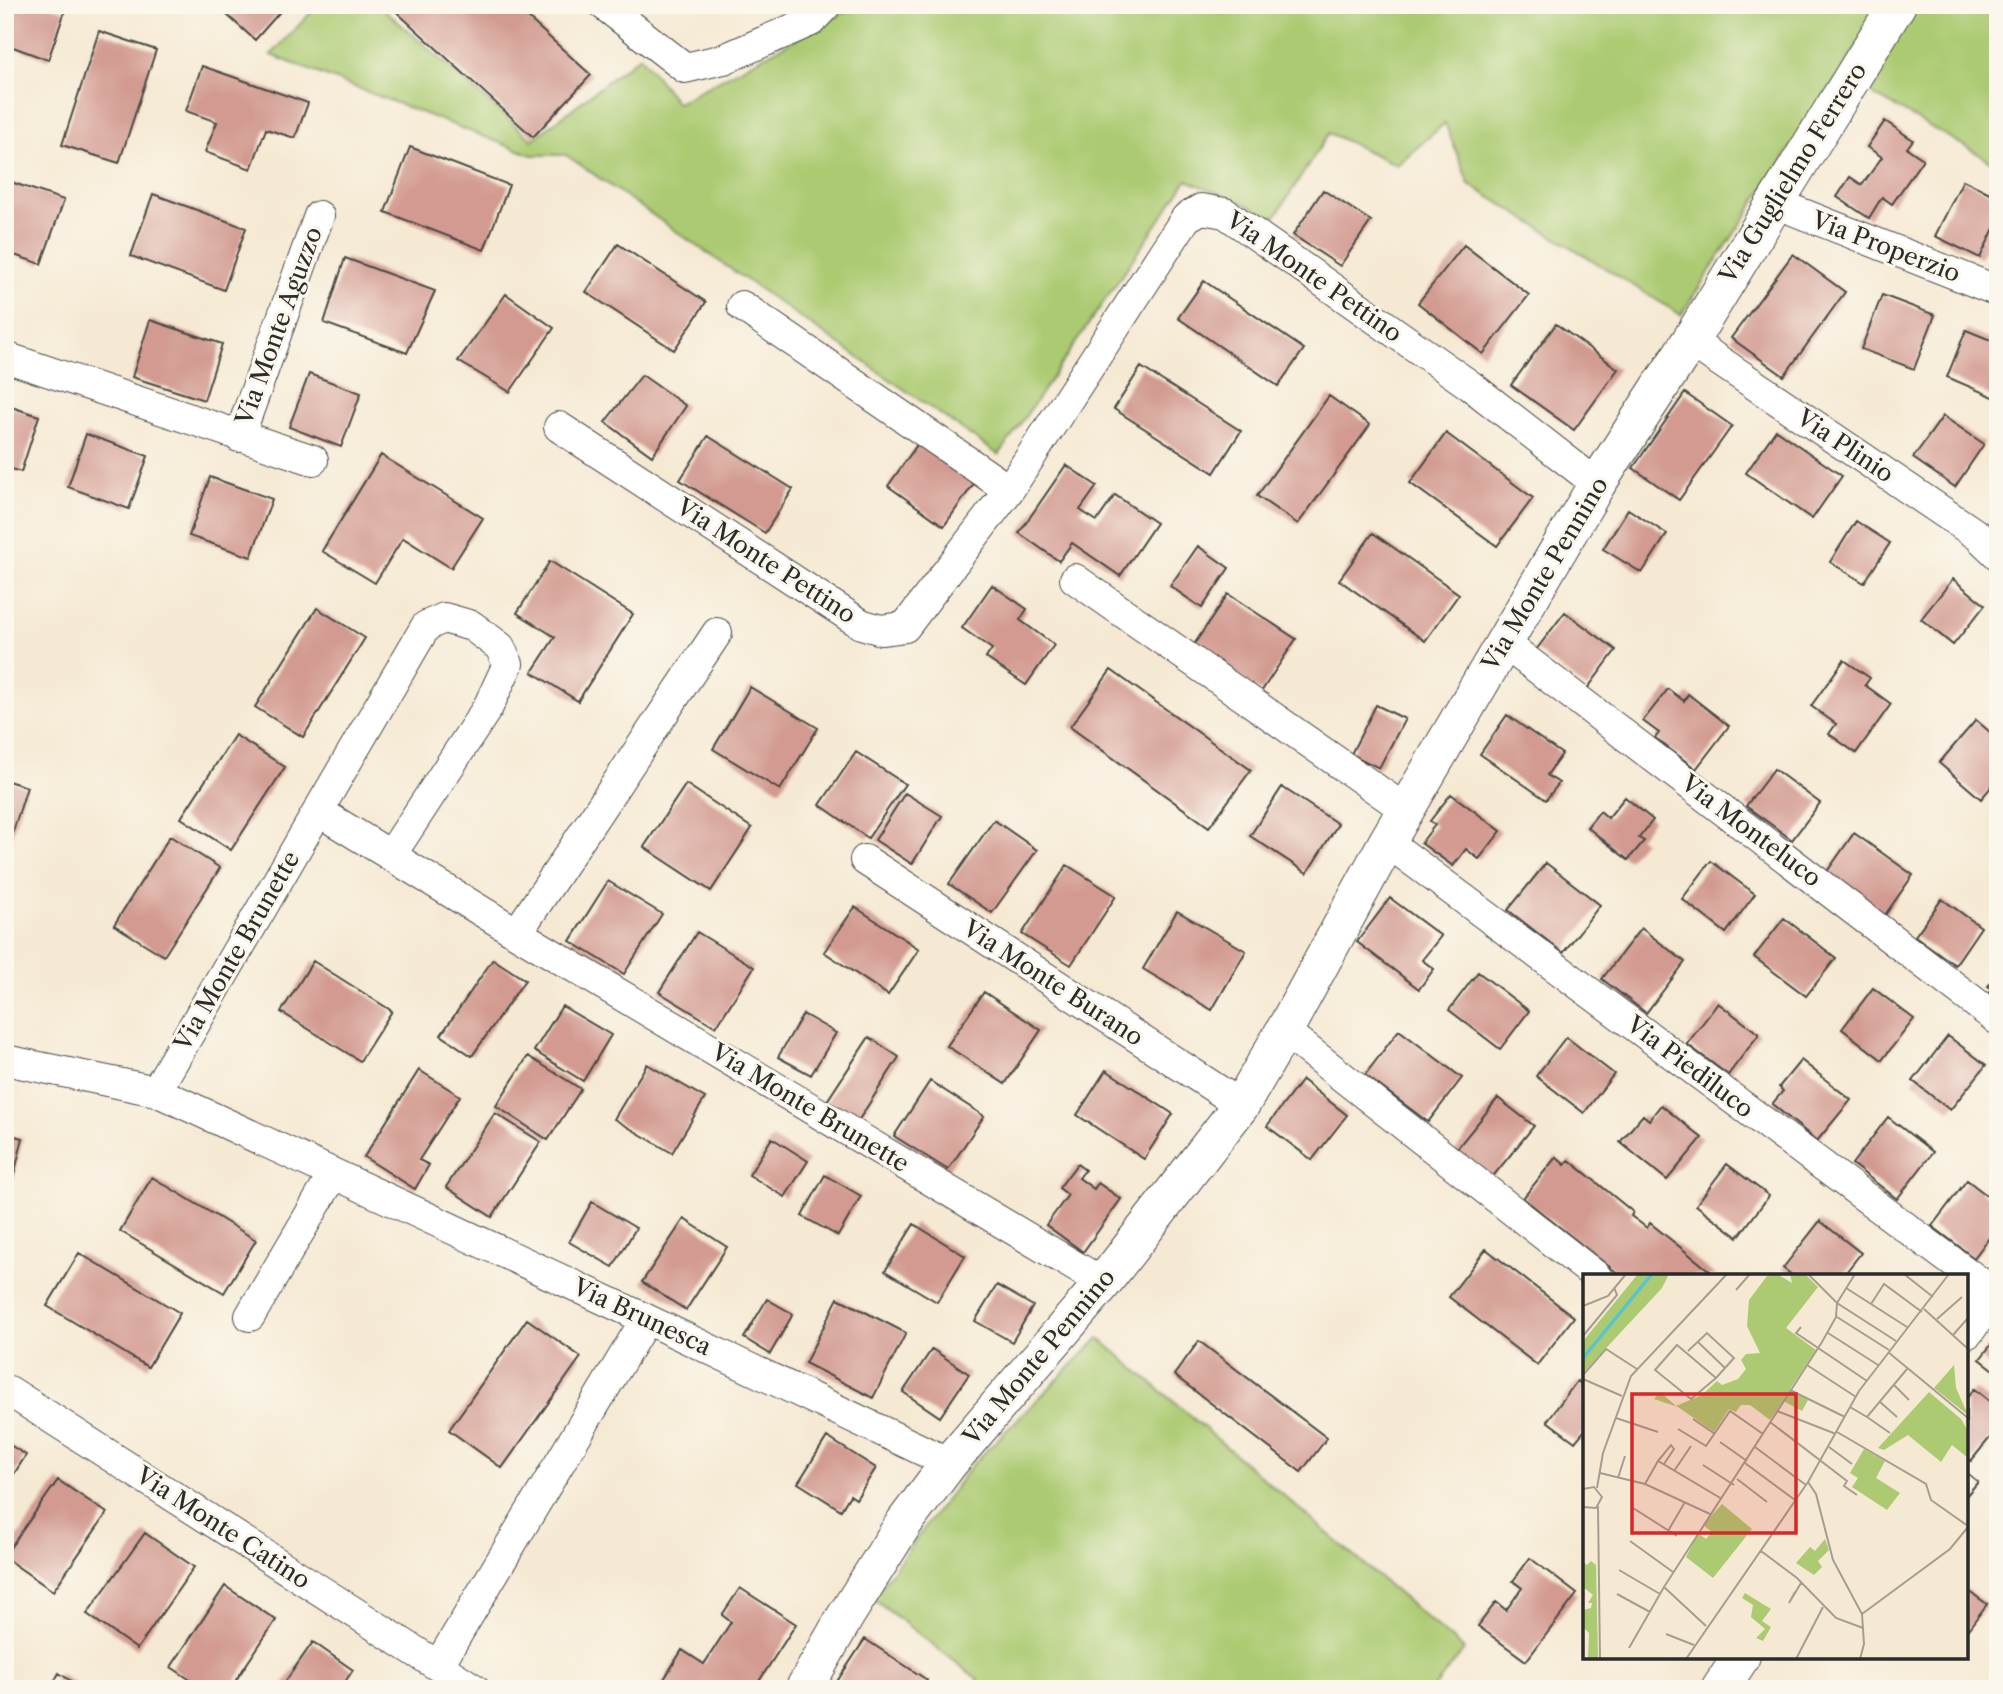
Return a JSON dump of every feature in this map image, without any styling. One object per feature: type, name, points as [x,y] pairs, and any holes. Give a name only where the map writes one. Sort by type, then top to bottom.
[{"type":"street","points":[[604,5],[685,68],[724,59],[811,21],[826,5]]},
{"type":"street","name":"Via Guglielmo Ferrero","points":[[1690,341],[1897,5]]},
{"type":"street","name":"Via Properzio","points":[[1775,203],[1998,291]]},
{"type":"street","name":"Via Monte Pettino","points":[[559,427],[861,624],[881,631],[905,627],[1009,490],[1186,218],[1201,209],[1225,213],[1471,386],[1597,484]]},
{"type":"street","name":"Via Monte Aguzzo","points":[[239,436],[319,216]]},
{"type":"street","points":[[742,306],[1009,490]]},
{"type":"street","name":"Via Monte Pennino","points":[[804,1689],[904,1523],[949,1463],[1103,1283],[1241,1105],[1387,842],[1597,484],[1690,341]]},
{"type":"street","name":"Via Plinio","points":[[1690,341],[1977,535],[1998,555]]},
{"type":"street","name":"Via Monte Aguzzo","points":[[5,357],[313,460]]},
{"type":"street","points":[[1075,579],[1406,810]]},
{"type":"street","name":"Via Monte Brunette","points":[[156,1091],[426,626],[443,618],[472,626],[500,647],[508,664],[488,707],[391,855]]},
{"type":"street","points":[[517,933],[717,633]]},
{"type":"street","name":"Via Monteluco","points":[[1504,643],[1998,1020]]},
{"type":"street","name":"Via Monte Brunette","points":[[318,811],[1103,1283]]},
{"type":"street","name":"Via Piediluco","points":[[1387,842],[1995,1288]]},
{"type":"street","name":"Via Monte Burano","points":[[864,860],[1241,1105]]},
{"type":"street","points":[[1284,1031],[1593,1274]]},
{"type":"street","name":"Via Brunesca","points":[[5,1060],[156,1091],[646,1318],[949,1463]]},
{"type":"street","points":[[250,1316],[333,1175]]},
{"type":"street","points":[[1968,1327],[1995,1288]]},
{"type":"street","points":[[438,1666],[646,1318]]},
{"type":"street","name":"Via Monte Catino","points":[[9,1391],[474,1689]]},
{"type":"street","points":[[1720,1689],[1740,1659]]},
{"type":"green space","points":[[318,5],[379,5],[532,140],[640,56],[677,103],[859,5],[1884,5],[1681,315],[1469,184],[1445,123],[1397,165],[1329,133],[1275,217],[1187,180],[999,455],[566,155],[532,155],[271,55]]},
{"type":"green space","points":[[1897,5],[1998,5],[1998,165],[1851,82]]},
{"type":"green space","points":[[1099,1338],[1464,1650],[1433,1689],[973,1689],[979,1680],[872,1598],[971,1466]]},
{"type":"building","points":[[5,5],[48,5],[65,11],[48,60],[5,44]]},
{"type":"building","points":[[216,5],[286,5],[255,40]]},
{"type":"building","points":[[389,5],[514,5],[591,75],[533,137]]},
{"type":"building","points":[[99,31],[156,50],[119,163],[62,145]]},
{"type":"building","points":[[202,66],[308,103],[295,138],[266,129],[251,169],[205,152],[217,122],[186,111]]},
{"type":"building","points":[[1885,121],[1913,140],[1907,148],[1923,159],[1892,204],[1882,197],[1869,218],[1837,197],[1850,177],[1862,185],[1882,157],[1867,147]]},
{"type":"building","points":[[410,147],[509,185],[484,250],[385,212]]},
{"type":"building","points":[[5,180],[64,200],[41,264],[5,252]]},
{"type":"building","points":[[1963,180],[1998,197],[1998,220],[1980,258],[1935,236]]},
{"type":"building","points":[[1323,190],[1371,221],[1340,266],[1293,235]]},
{"type":"building","points":[[153,194],[246,228],[224,290],[131,256]]},
{"type":"building","points":[[618,244],[706,302],[674,350],[586,292]]},
{"type":"building","points":[[1464,245],[1529,295],[1483,354],[1418,303]]},
{"type":"building","points":[[1793,254],[1845,292],[1784,376],[1731,338]]},
{"type":"building","points":[[345,258],[435,291],[407,353],[324,323]]},
{"type":"building","points":[[1204,281],[1304,349],[1278,386],[1178,318]]},
{"type":"building","points":[[506,294],[554,328],[510,392],[458,361]]},
{"type":"building","points":[[1882,295],[1935,315],[1914,369],[1861,349]]},
{"type":"building","points":[[150,320],[222,344],[204,400],[132,377]]},
{"type":"building","points":[[1556,324],[1618,369],[1574,430],[1511,385]]},
{"type":"building","points":[[1966,330],[1998,343],[1998,399],[1947,377]]},
{"type":"building","points":[[1141,367],[1241,431],[1214,473],[1114,409]]},
{"type":"building","points":[[309,374],[361,393],[341,447],[289,427]]},
{"type":"building","points":[[642,375],[686,406],[652,456],[605,422]]},
{"type":"building","points":[[1685,393],[1732,426],[1679,500],[1633,468]]},
{"type":"building","points":[[1329,396],[1370,425],[1298,524],[1257,496]]},
{"type":"building","points":[[5,405],[39,416],[21,472],[5,467]]},
{"type":"building","points":[[1943,416],[1984,444],[1955,487],[1913,458]]},
{"type":"building","points":[[1776,430],[1842,476],[1812,519],[1746,473]]},
{"type":"building","points":[[1446,433],[1533,498],[1497,546],[1410,483]]},
{"type":"building","points":[[86,434],[148,456],[129,509],[68,487]]},
{"type":"building","points":[[708,436],[793,489],[765,533],[680,480]]},
{"type":"building","points":[[919,442],[975,482],[944,526],[888,486]]},
{"type":"building","points":[[381,455],[483,518],[451,568],[403,538],[375,583],[322,551]]},
{"type":"building","points":[[1066,465],[1097,486],[1080,510],[1097,521],[1115,495],[1156,523],[1120,576],[1072,543],[1059,561],[1019,533]]},
{"type":"building","points":[[210,477],[272,499],[251,557],[189,536]]},
{"type":"building","points":[[1628,509],[1667,534],[1642,573],[1603,549]]},
{"type":"building","points":[[1856,521],[1890,543],[1864,583],[1830,562]]},
{"type":"building","points":[[1373,533],[1459,594],[1425,641],[1339,580]]},
{"type":"building","points":[[1198,546],[1229,568],[1202,608],[1170,586]]},
{"type":"building","points":[[550,561],[633,614],[578,701],[532,672],[555,637],[517,613]]},
{"type":"building","points":[[1953,579],[1985,605],[1953,645],[1921,619]]},
{"type":"building","points":[[992,585],[1027,609],[1020,620],[1054,645],[1026,685],[986,658],[992,649],[962,628]]},
{"type":"building","points":[[1228,594],[1296,639],[1261,692],[1193,646]]},
{"type":"building","points":[[317,608],[365,638],[303,737],[255,707]]},
{"type":"building","points":[[1565,612],[1616,650],[1587,689],[1536,650]]},
{"type":"building","points":[[1844,660],[1870,678],[1865,685],[1891,704],[1856,753],[1829,734],[1836,724],[1811,706]]},
{"type":"building","points":[[1111,670],[1251,770],[1209,827],[1070,727]]},
{"type":"building","points":[[750,687],[818,728],[780,790],[713,749]]},
{"type":"building","points":[[1668,689],[1684,701],[1688,694],[1729,726],[1696,769],[1655,738],[1659,733],[1643,721]]},
{"type":"building","points":[[1376,705],[1405,719],[1379,768],[1351,754]]},
{"type":"building","points":[[1507,715],[1562,754],[1547,775],[1559,783],[1546,800],[1480,754]]},
{"type":"building","points":[[1976,720],[1998,739],[1998,779],[1981,799],[1939,763]]},
{"type":"building","points":[[235,735],[285,767],[231,850],[181,818]]},
{"type":"building","points":[[856,752],[905,784],[868,838],[820,805]]},
{"type":"building","points":[[1774,769],[1820,803],[1792,840],[1746,806]]},
{"type":"building","points":[[5,780],[27,787],[6,854],[5,854]]},
{"type":"building","points":[[686,784],[752,828],[711,891],[644,847]]},
{"type":"building","points":[[1282,787],[1338,824],[1307,873],[1250,836]]},
{"type":"building","points":[[905,793],[942,816],[912,864],[875,840]]},
{"type":"building","points":[[1451,794],[1501,831],[1479,859],[1466,849],[1453,866],[1421,843],[1435,825],[1430,821]]},
{"type":"building","points":[[1625,797],[1653,820],[1639,838],[1644,841],[1628,860],[1587,827],[1600,811],[1608,818]]},
{"type":"building","points":[[994,820],[1037,850],[992,913],[949,884]]},
{"type":"building","points":[[1854,833],[1913,875],[1885,915],[1826,873]]},
{"type":"building","points":[[170,836],[220,868],[164,956],[114,925]]},
{"type":"building","points":[[1711,861],[1755,894],[1726,933],[1682,899]]},
{"type":"building","points":[[1546,863],[1600,905],[1563,953],[1508,910]]},
{"type":"building","points":[[1067,865],[1116,896],[1071,965],[1022,934]]},
{"type":"building","points":[[608,881],[662,914],[624,974],[570,941]]},
{"type":"building","points":[[1390,898],[1441,936],[1422,960],[1434,969],[1419,989],[1357,942]]},
{"type":"building","points":[[1942,899],[1981,927],[1955,965],[1915,936]]},
{"type":"building","points":[[855,907],[919,949],[888,995],[824,952]]},
{"type":"building","points":[[1177,911],[1246,951],[1212,1010],[1143,969]]},
{"type":"building","points":[[1784,918],[1836,958],[1806,996],[1754,957]]},
{"type":"building","points":[[1641,928],[1685,962],[1646,1013],[1602,979]]},
{"type":"building","points":[[697,932],[754,967],[716,1027],[659,992]]},
{"type":"building","points":[[493,959],[525,980],[472,1056],[441,1035]]},
{"type":"building","points":[[313,961],[392,1011],[360,1061],[281,1012]]},
{"type":"building","points":[[1478,972],[1529,1011],[1500,1049],[1449,1010]]},
{"type":"building","points":[[1998,975],[1998,1004],[1987,995],[1992,989],[1988,986]]},
{"type":"building","points":[[1873,988],[1914,1019],[1882,1060],[1842,1029]]},
{"type":"building","points":[[984,992],[1041,1030],[1005,1084],[947,1046]]},
{"type":"building","points":[[1718,1003],[1759,1034],[1728,1075],[1687,1044]]},
{"type":"building","points":[[562,1006],[611,1035],[583,1081],[534,1051]]},
{"type":"building","points":[[803,1014],[836,1033],[811,1075],[778,1057]]},
{"type":"building","points":[[1399,1030],[1462,1078],[1428,1122],[1365,1075]]},
{"type":"building","points":[[1948,1036],[1986,1065],[1950,1110],[1913,1081]]},
{"type":"building","points":[[869,1037],[899,1057],[858,1121],[827,1101]]},
{"type":"building","points":[[1566,1037],[1614,1074],[1584,1113],[1536,1076]]},
{"type":"building","points":[[528,1056],[581,1089],[548,1140],[496,1106]]},
{"type":"building","points":[[1801,1060],[1851,1100],[1817,1141],[1772,1104],[1783,1091],[1779,1087]]},
{"type":"building","points":[[647,1064],[705,1098],[672,1153],[614,1119]]},
{"type":"building","points":[[419,1070],[460,1096],[419,1160],[429,1165],[415,1189],[364,1157]]},
{"type":"building","points":[[1106,1070],[1173,1114],[1144,1159],[1077,1115]]},
{"type":"building","points":[[1302,1080],[1347,1115],[1312,1160],[1267,1126]]},
{"type":"building","points":[[930,1081],[984,1116],[948,1170],[894,1136]]},
{"type":"building","points":[[1498,1098],[1534,1126],[1490,1180],[1454,1152]]},
{"type":"building","points":[[1661,1105],[1702,1138],[1667,1180],[1620,1142],[1643,1115],[1649,1120]]},
{"type":"building","points":[[495,1113],[541,1142],[492,1217],[446,1187]]},
{"type":"building","points":[[1888,1117],[1933,1152],[1897,1199],[1852,1164]]},
{"type":"building","points":[[5,1134],[23,1138],[6,1208],[5,1208]]},
{"type":"building","points":[[772,1138],[808,1161],[785,1197],[749,1175]]},
{"type":"building","points":[[1556,1157],[1565,1165],[1569,1160],[1633,1212],[1631,1216],[1647,1228],[1650,1223],[1714,1274],[1618,1274],[1523,1198]]},
{"type":"building","points":[[1077,1164],[1085,1170],[1079,1178],[1094,1189],[1098,1183],[1121,1199],[1083,1252],[1046,1225],[1068,1195],[1059,1188]]},
{"type":"building","points":[[1727,1164],[1769,1196],[1738,1237],[1696,1205]]},
{"type":"building","points":[[825,1175],[861,1196],[838,1236],[802,1216]]},
{"type":"building","points":[[152,1177],[256,1240],[224,1293],[120,1231]]},
{"type":"building","points":[[1967,1180],[1998,1204],[1998,1226],[1974,1258],[1932,1226]]},
{"type":"building","points":[[592,1202],[636,1228],[613,1267],[569,1242]]},
{"type":"building","points":[[684,1219],[727,1247],[686,1310],[642,1282]]},
{"type":"building","points":[[1820,1221],[1861,1253],[1845,1274],[1790,1274],[1783,1268]]},
{"type":"building","points":[[914,1224],[965,1256],[937,1302],[885,1271]]},
{"type":"building","points":[[1486,1249],[1574,1317],[1537,1365],[1449,1297]]},
{"type":"building","points":[[79,1253],[180,1313],[148,1367],[47,1306]]},
{"type":"building","points":[[997,1285],[1033,1306],[1012,1342],[975,1321]]},
{"type":"building","points":[[838,1298],[906,1333],[873,1398],[805,1363]]},
{"type":"building","points":[[767,1299],[793,1314],[770,1354],[744,1338]]},
{"type":"building","points":[[527,1319],[581,1357],[502,1468],[449,1430]]},
{"type":"building","points":[[1998,1336],[1998,1373],[1980,1359]]},
{"type":"building","points":[[1199,1341],[1327,1438],[1301,1472],[1174,1375]]},
{"type":"building","points":[[932,1349],[969,1374],[940,1417],[903,1392]]},
{"type":"building","points":[[1577,1381],[1583,1386],[1583,1432],[1575,1442],[1547,1421]]},
{"type":"building","points":[[1974,1389],[1998,1408],[1998,1428],[1971,1461],[1968,1459],[1968,1396]]},
{"type":"building","points":[[827,1437],[876,1468],[856,1499],[850,1495],[841,1510],[798,1483]]},
{"type":"building","points":[[5,1442],[26,1455],[5,1488]]},
{"type":"building","points":[[1968,1474],[1978,1482],[1968,1494]]},
{"type":"building","points":[[58,1480],[107,1513],[53,1591],[5,1558],[5,1555]]},
{"type":"building","points":[[145,1533],[194,1567],[137,1649],[87,1614]]},
{"type":"building","points":[[1530,1558],[1577,1594],[1526,1661],[1478,1626],[1496,1602],[1506,1610],[1522,1588],[1513,1581]]},
{"type":"building","points":[[225,1586],[276,1620],[230,1689],[204,1689],[171,1667]]},
{"type":"building","points":[[740,1588],[796,1624],[754,1689],[658,1689],[682,1650],[704,1664],[731,1622],[722,1615]]},
{"type":"building","points":[[1968,1590],[1987,1604],[1968,1629]]},
{"type":"building","points":[[865,1639],[927,1680],[921,1689],[838,1689],[834,1686]]},
{"type":"building","points":[[313,1642],[353,1670],[340,1689],[280,1689]]},
{"type":"building","points":[[59,1673],[83,1689],[50,1689]]}]
